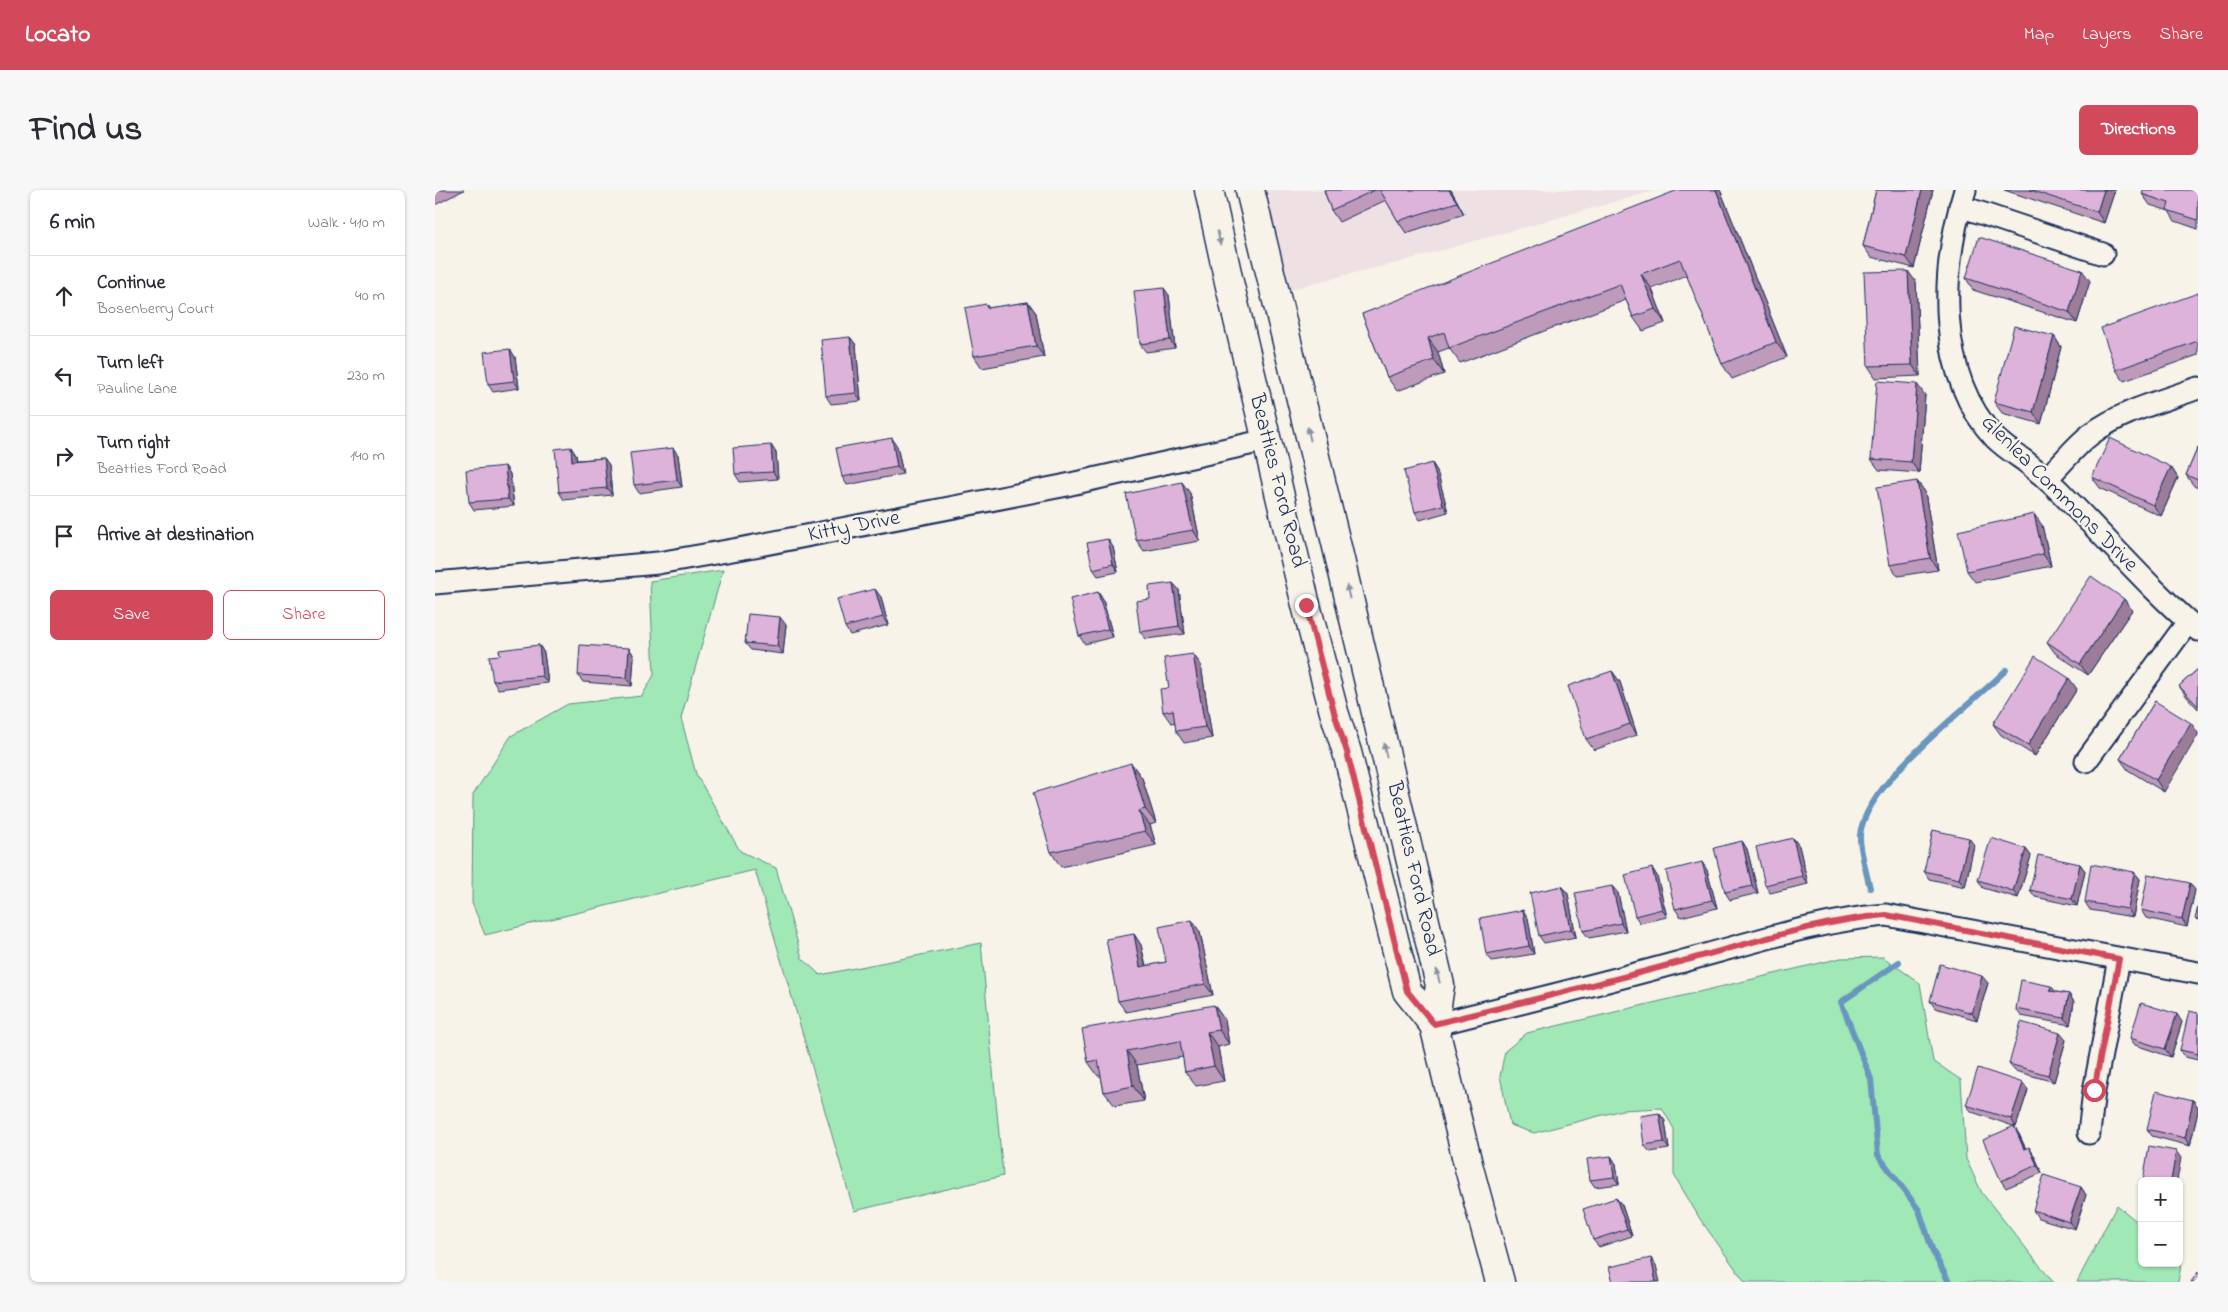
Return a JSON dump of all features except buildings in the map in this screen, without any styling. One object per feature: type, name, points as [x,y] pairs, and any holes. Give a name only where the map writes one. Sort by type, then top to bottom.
[{"type":"main road","name":"Beatties Ford Road","points":[[1209,190],[1306,605],[1334,712],[1347,752],[1407,991],[1434,1024]]},
{"type":"main road","name":"Beatties Ford Road","points":[[1250,190],[1338,551],[1440,986],[1434,1024],[1469,1168],[1500,1282]]},
{"type":"street","points":[[1963,198],[2103,254]]},
{"type":"street","name":"Glenlea Commons Drive","points":[[1963,198],[1949,280],[1949,329],[1955,363],[1969,403],[1995,438],[2047,478],[2171,606],[2193,626]]},
{"type":"street","points":[[2047,478],[2089,435],[2108,423],[2128,413],[2198,388]]},
{"type":"street","name":"Kitty Drive","points":[[435,583],[658,563],[1062,486],[1267,440]]},
{"type":"street","points":[[2086,762],[2193,626]]},
{"type":"street","points":[[1434,1024],[1854,918],[1886,915],[2198,973]]},
{"type":"street","points":[[2089,1133],[2094,1090],[2119,959]]},
{"type":"shaded area","points":[[1266,190],[1657,190],[1400,262],[1290,290]]},
{"type":"green space","points":[[723,570],[681,718],[696,774],[740,851],[776,868],[802,958],[820,975],[981,943],[1003,1176],[854,1211],[755,870],[485,935],[472,903],[473,795],[511,736],[568,704],[642,696],[654,675],[650,581]]},
{"type":"green space","points":[[1883,957],[1920,983],[1933,1061],[1961,1080],[1966,1159],[1982,1193],[2053,1282],[1745,1282],[1700,1219],[1674,1175],[1674,1129],[1662,1108],[1622,1110],[1534,1133],[1510,1125],[1500,1076],[1505,1051],[1527,1033],[1841,958]]},
{"type":"green space","points":[[2117,1205],[2138,1223],[2138,1267],[2181,1267],[2178,1282],[2077,1282]]},
{"type":"waterway","points":[[1870,888],[1860,840],[1866,814],[1880,792],[1921,747],[2006,670]]},
{"type":"waterway","points":[[1899,962],[1841,1002],[1871,1079],[1878,1155],[1919,1210],[1933,1252],[1949,1282]]},
{"type":"route","points":[[1306,605],[1334,712],[1347,752],[1407,991],[1434,1024],[1654,969],[1787,933],[1854,918],[1886,915],[2119,959],[2094,1090]]}]
